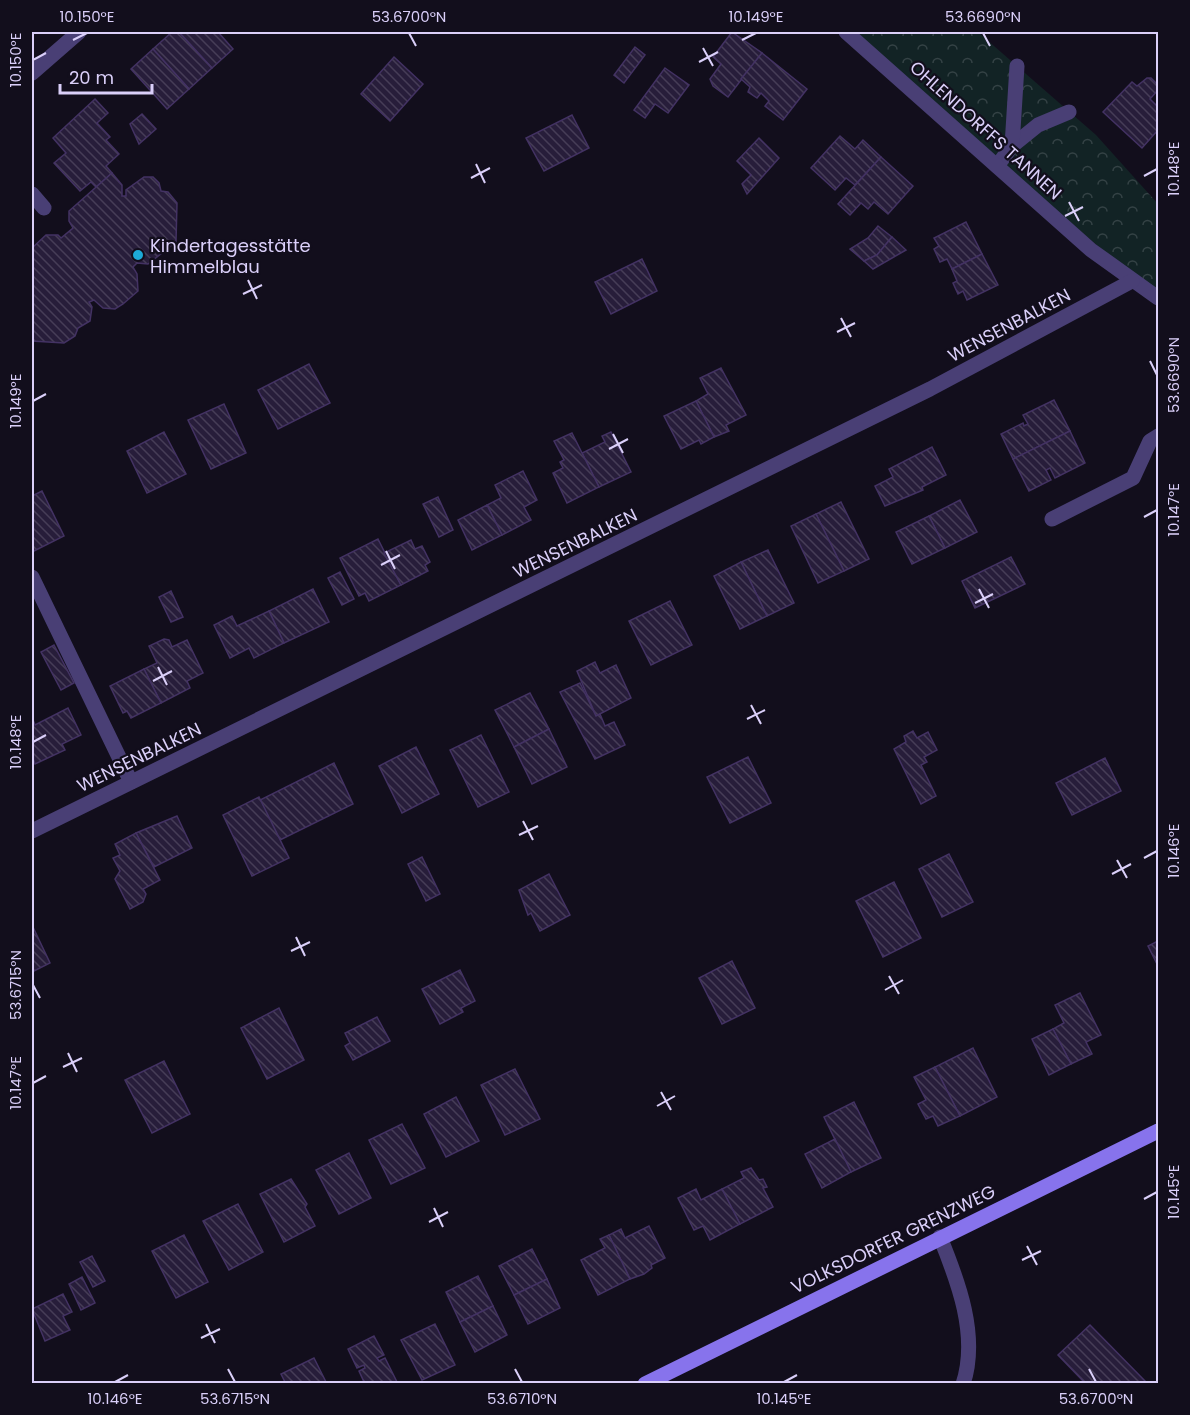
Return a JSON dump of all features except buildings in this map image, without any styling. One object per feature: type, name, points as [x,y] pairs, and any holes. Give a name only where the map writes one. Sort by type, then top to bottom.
[{"type":"street","points":[[32,73],[79,32]]},
{"type":"street","name":"OHLENDORFFS TANNEN","points":[[854,34],[1091,250],[1158,298]]},
{"type":"street","points":[[1012,146],[1017,66]]},
{"type":"street","points":[[998,166],[1012,146],[1038,125],[1069,112]]},
{"type":"street","points":[[32,194],[44,208]]},
{"type":"street","name":"WENSENBALKEN","points":[[32,831],[930,389],[1132,281]]},
{"type":"street","points":[[1052,519],[1132,478],[1150,441],[1158,436]]},
{"type":"street","points":[[32,577],[132,782]]},
{"type":"street","name":"VOLKSDORFER GRENZWEG","points":[[645,1383],[1158,1131]]},
{"type":"street","points":[[940,1237],[959,1289],[966,1324],[969,1355],[963,1383]]},
{"type":"green space","points":[[846,32],[978,32],[1096,135],[1158,204],[1158,297]]},
{"type":"place","name":"Kindertagesstätte Himmelblau","points":[[138,255]]}]
